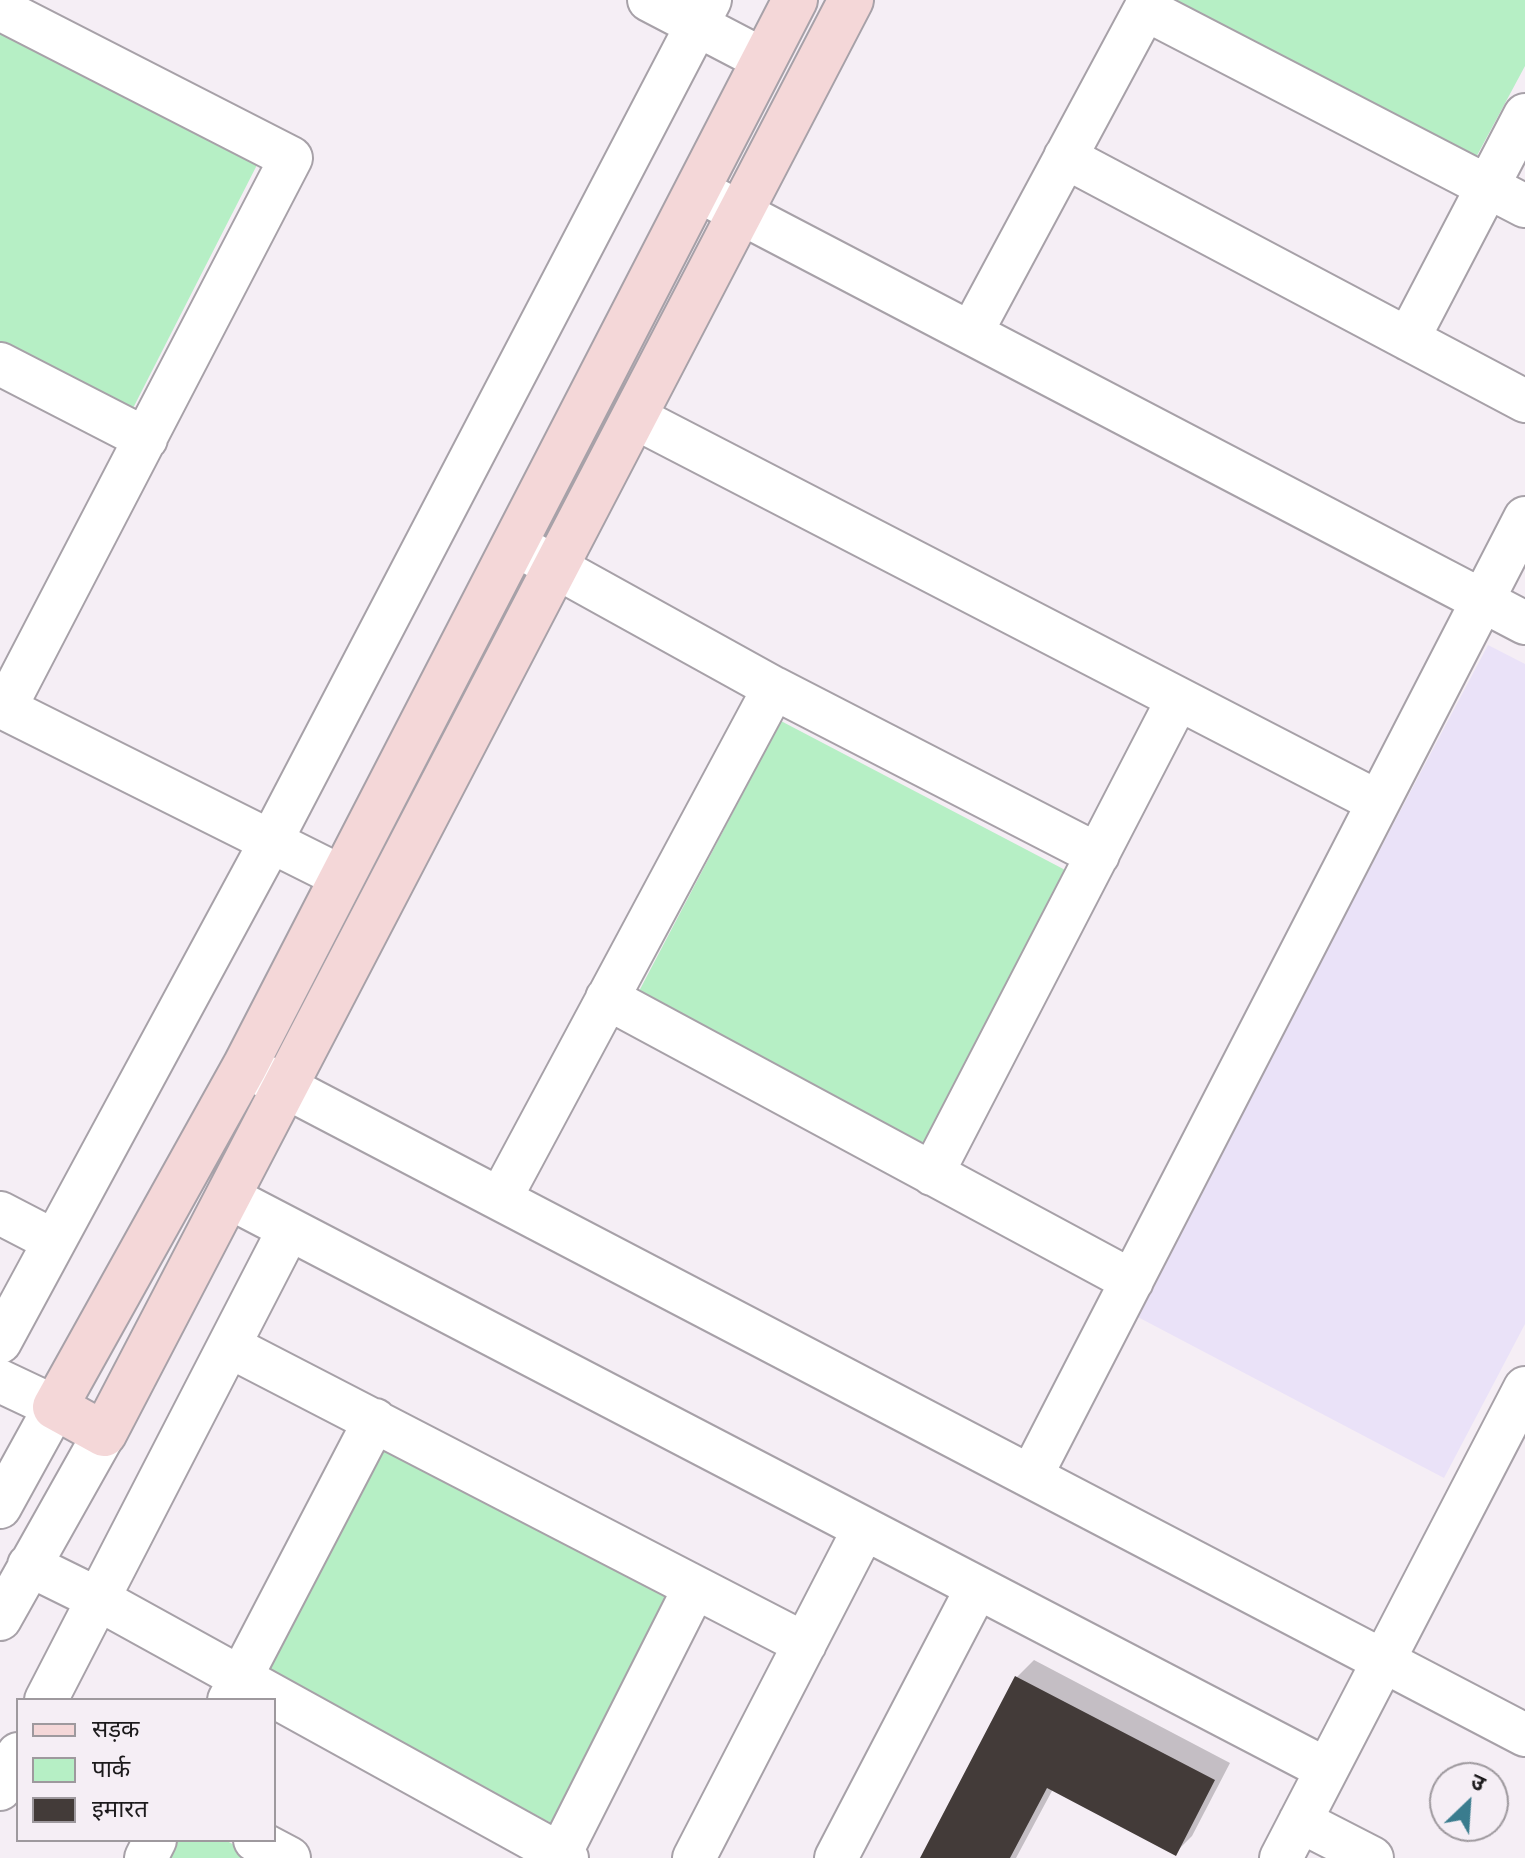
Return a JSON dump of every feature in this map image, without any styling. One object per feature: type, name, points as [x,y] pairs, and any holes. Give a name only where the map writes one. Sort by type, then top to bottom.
[{"type":"street","points":[[649,0],[704,12],[764,60]]},
{"type":"street","points":[[0,1507],[245,1066],[795,0]]},
{"type":"street","points":[[0,1619],[104,1434],[851,0]]},
{"type":"street","points":[[971,333],[1147,5],[1525,206]]},
{"type":"street","points":[[0,9],[291,158],[3,707],[342,877]]},
{"type":"street","points":[[0,1342],[271,841],[704,12]]},
{"type":"street","points":[[1408,339],[1525,115]]},
{"type":"street","points":[[1065,157],[1525,401]]},
{"type":"street","points":[[697,190],[1525,623]]},
{"type":"street","points":[[0,364],[146,439]]},
{"type":"street","points":[[634,417],[1378,802]]},
{"type":"street","points":[[1031,1476],[1525,518]]},
{"type":"street","points":[[514,544],[774,688],[1098,855]]},
{"type":"street","points":[[500,1199],[774,688]]},
{"type":"street","points":[[932,1174],[1178,699]]},
{"type":"street","points":[[607,998],[1132,1281]]},
{"type":"street","points":[[245,1066],[1525,1735]]},
{"type":"street","points":[[228,1197],[1326,1769]]},
{"type":"street","points":[[0,1213],[54,1241]]},
{"type":"street","points":[[47,1698],[289,1229]]},
{"type":"street","points":[[229,1346],[805,1644]]},
{"type":"street","points":[[0,1381],[104,1434]]},
{"type":"street","points":[[1281,1858],[1525,1388]]},
{"type":"street","points":[[29,1565],[98,1599],[235,1689],[375,1420]]},
{"type":"street","points":[[694,1858],[864,1529]]},
{"type":"street","points":[[276,1710],[563,1856],[695,1587]]},
{"type":"street","points":[[836,1858],[977,1588]]},
{"type":"street","points":[[0,1789],[16,1758]]},
{"type":"street","points":[[1300,1821],[1372,1858]]},
{"type":"street","points":[[259,1842],[289,1858]]},
{"type":"shaded area","points":[[1488,645],[1525,664],[1525,1324],[1444,1478],[1134,1315]]},
{"type":"green space","points":[[1176,0],[1525,0],[1525,66],[1473,163],[1174,4]]},
{"type":"green space","points":[[0,32],[258,163],[129,416],[0,350]]},
{"type":"green space","points":[[781,721],[1069,872],[926,1146],[637,995]]},
{"type":"green space","points":[[384,1437],[678,1591],[555,1825],[261,1670]]},
{"type":"green space","points":[[173,1842],[229,1842],[259,1858],[165,1858]]},
{"type":"building","points":[[1015,1676],[1215,1780],[1176,1856],[1047,1788],[1010,1858],[920,1858]]}]
